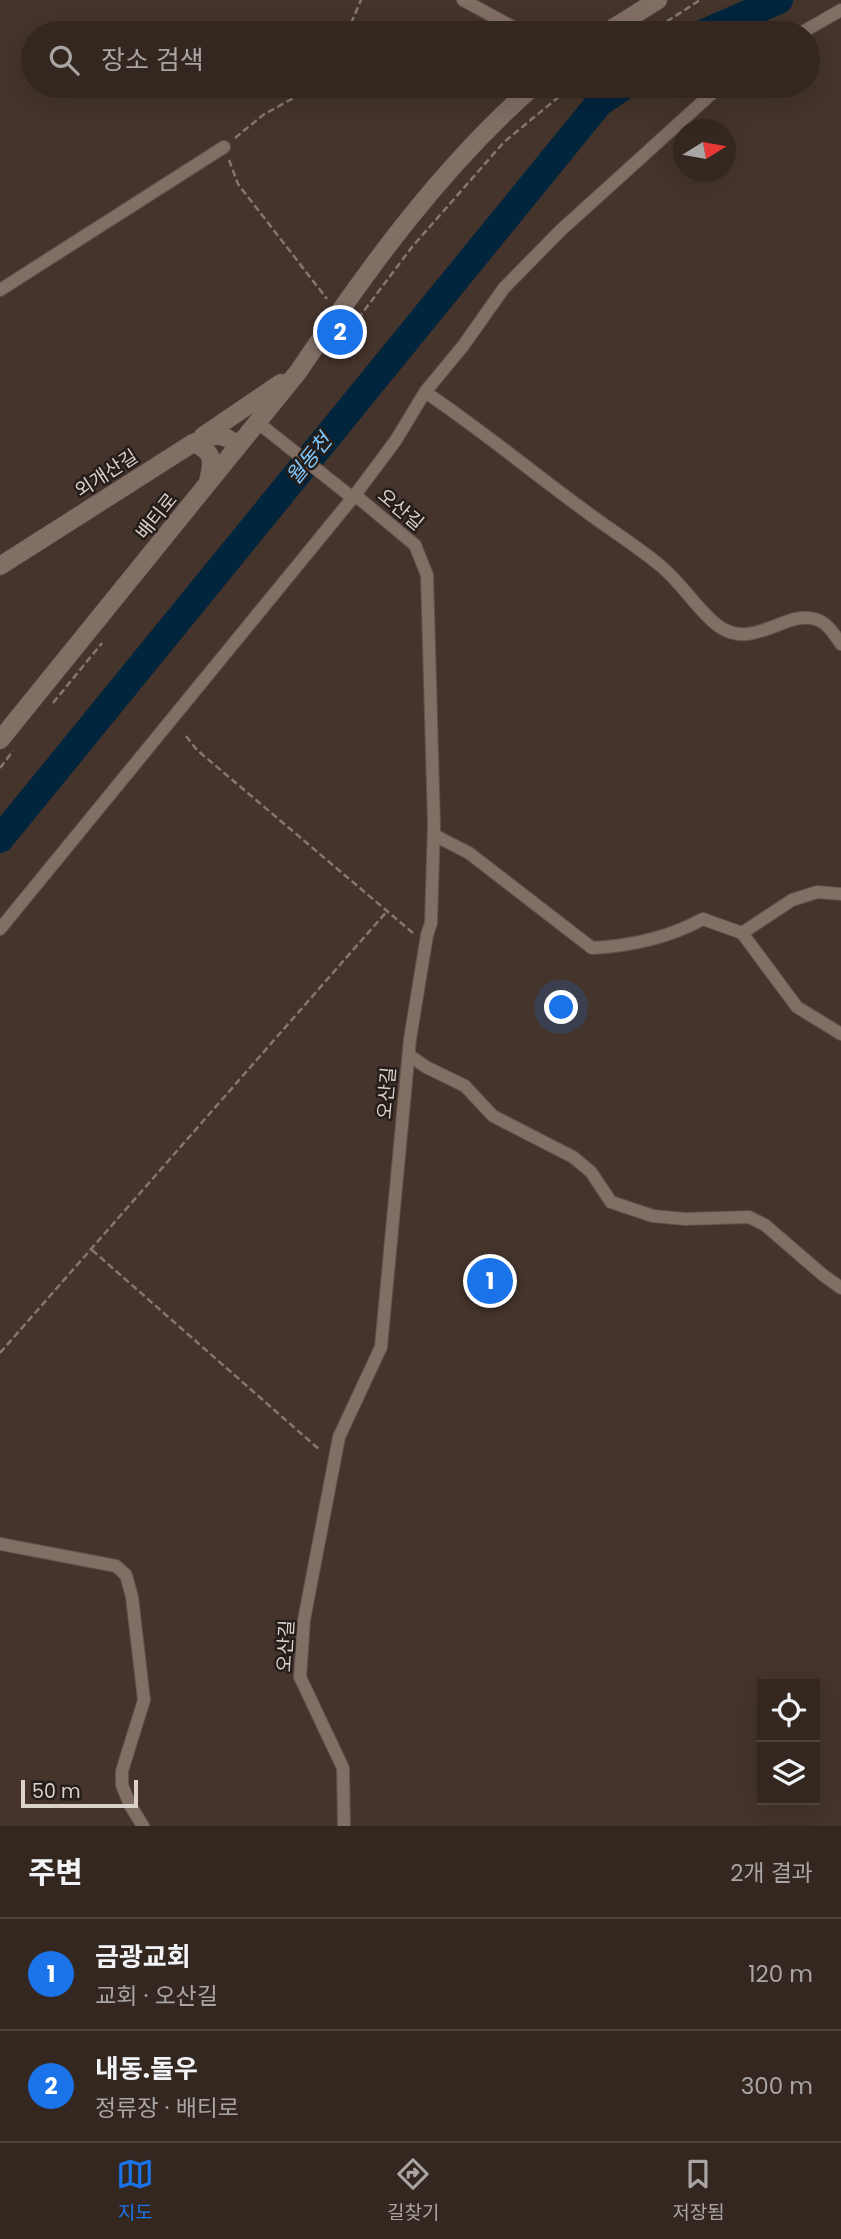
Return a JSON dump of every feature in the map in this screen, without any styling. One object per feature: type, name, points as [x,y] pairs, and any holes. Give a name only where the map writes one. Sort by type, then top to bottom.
[{"type":"main road","points":[[624,21],[658,0]]},
{"type":"main road","name":"배티로","points":[[0,740],[298,372],[409,218],[499,116],[520,98]]},
{"type":"main road","points":[[193,443],[298,372]]},
{"type":"main road","name":"외개산길","points":[[0,566],[193,443],[214,434],[225,436],[238,446]]},
{"type":"main road","points":[[193,443],[205,448],[211,458],[207,487]]},
{"type":"street","points":[[463,0],[502,21]]},
{"type":"street","points":[[820,22],[841,10]]},
{"type":"street","points":[[0,929],[396,440],[425,393],[463,346],[504,288],[560,231],[707,98]]},
{"type":"street","points":[[0,290],[224,148]]},
{"type":"street","points":[[425,393],[462,417],[654,561],[685,589],[717,625],[728,632],[747,635],[802,619],[814,619],[830,628],[841,644]]},
{"type":"street","name":"오산길","points":[[257,422],[415,545],[427,575],[434,835],[431,923],[409,1055],[381,1347],[339,1437],[304,1620],[300,1677],[343,1768],[344,1826]]},
{"type":"street","points":[[434,835],[469,853],[592,948],[623,946],[677,934],[703,919],[742,933],[797,1007],[841,1034]]},
{"type":"street","points":[[742,933],[792,900],[817,892],[841,894]]},
{"type":"street","points":[[409,1055],[426,1067],[464,1086],[493,1116],[573,1157],[591,1172],[611,1202],[653,1216],[685,1219],[750,1217],[765,1225],[822,1275],[841,1288]]},
{"type":"street","points":[[0,1544],[116,1566],[126,1575],[132,1597],[144,1700],[122,1771],[122,1785],[143,1826]]},
{"type":"path","points":[[351,21],[361,0]]},
{"type":"path","points":[[668,21],[700,0]]},
{"type":"path","points":[[294,98],[263,115],[224,148],[238,184],[338,313]]},
{"type":"path","points":[[186,736],[197,750],[412,933],[427,935]]},
{"type":"path","points":[[0,1353],[388,911]]},
{"type":"path","points":[[92,1250],[318,1450],[335,1459]]},
{"type":"waterway","name":"월동천","points":[[731,21],[779,0]]},
{"type":"waterway","name":"월동천","points":[[0,839],[600,102],[606,98]]},
{"type":"place","name":"내동.돌우","points":[[340,332]]},
{"type":"place","name":"금광교회","points":[[490,1281]]}]
